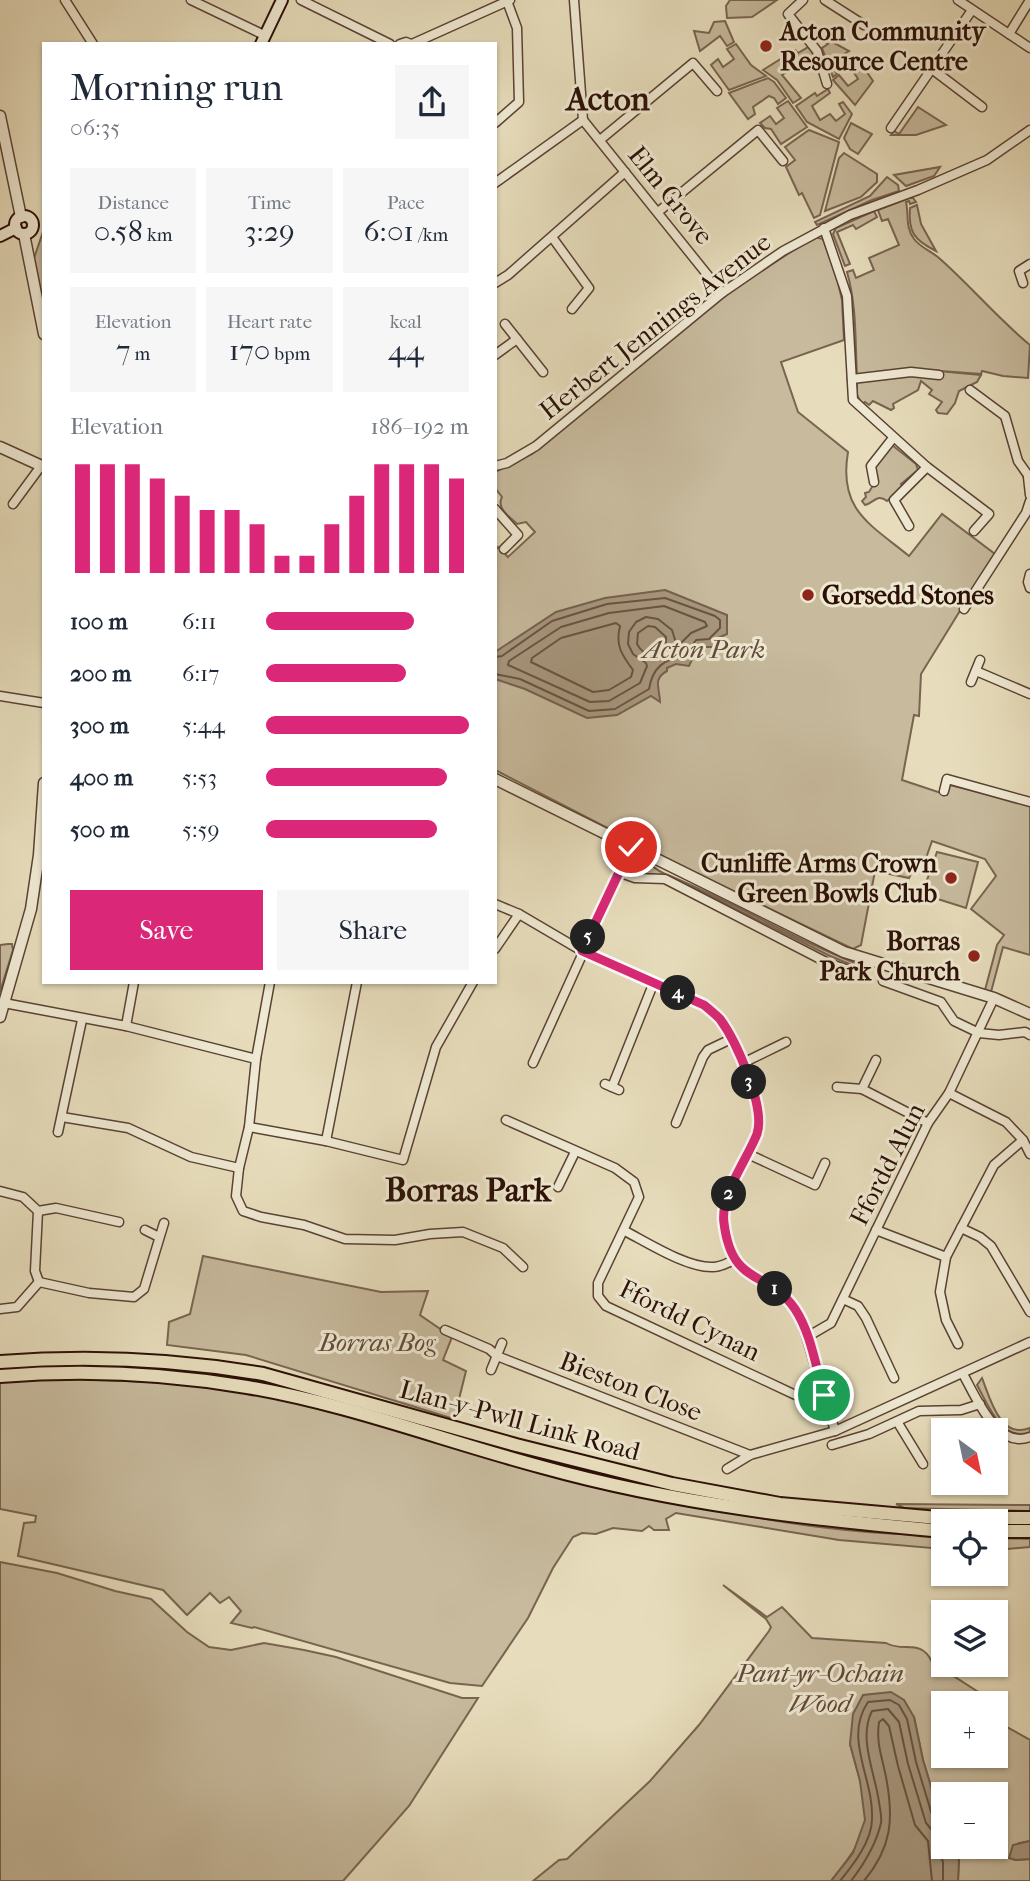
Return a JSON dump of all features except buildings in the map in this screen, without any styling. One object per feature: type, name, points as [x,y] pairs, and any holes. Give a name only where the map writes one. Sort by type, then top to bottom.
[{"type":"highway","name":"Llan-y-Pwll Link Road","points":[[0,1362],[112,1358],[235,1369],[263,1374],[516,1445],[672,1484],[780,1504],[938,1518],[1030,1518]]},
{"type":"highway","name":"Llan-y-Pwll Link Road","points":[[0,1376],[107,1372],[176,1377],[248,1387],[407,1427],[543,1468],[679,1500],[810,1519],[931,1530]]},
{"type":"highway","points":[[1008,1531],[1030,1531]]},
{"type":"main road","points":[[263,40],[282,0]]},
{"type":"main road","points":[[20,231],[17,220],[21,217],[27,217],[33,223]]},
{"type":"main road","points":[[0,236],[30,231],[33,223],[42,218]]},
{"type":"street","points":[[65,0],[92,42]]},
{"type":"street","points":[[191,0],[263,40]]},
{"type":"street","points":[[300,0],[386,42]]},
{"type":"street","points":[[497,182],[583,120],[574,0]]},
{"type":"street","points":[[803,0],[788,14],[817,51],[827,84]]},
{"type":"street","points":[[825,0],[864,24]]},
{"type":"street","points":[[958,0],[1030,48]]},
{"type":"street","points":[[1009,34],[1030,0]]},
{"type":"street","points":[[416,42],[508,1],[517,28],[519,102],[497,121]]},
{"type":"street","points":[[891,128],[972,10]]},
{"type":"street","points":[[600,141],[694,63],[717,91]]},
{"type":"street","points":[[932,69],[982,107]]},
{"type":"street","points":[[0,116],[21,217]]},
{"type":"street","name":"Elm Grove","points":[[583,120],[722,293]]},
{"type":"street","points":[[658,212],[758,130],[783,161]]},
{"type":"street","name":"Herbert Jennings Avenue","points":[[497,466],[507,463],[536,446],[722,293],[783,251],[824,228],[986,160],[1030,131]]},
{"type":"street","points":[[497,281],[625,172]]},
{"type":"street","points":[[824,228],[847,296],[851,392],[854,403],[927,467],[989,514],[974,531]]},
{"type":"street","points":[[20,231],[42,325]]},
{"type":"street","points":[[552,237],[589,288],[572,309]]},
{"type":"street","points":[[1023,283],[1019,271],[1030,264]]},
{"type":"street","points":[[505,324],[543,372]]},
{"type":"street","points":[[497,354],[517,339]]},
{"type":"street","points":[[852,379],[911,372],[939,375]]},
{"type":"street","points":[[970,390],[1004,416],[1018,461],[1029,478],[1030,495]]},
{"type":"street","points":[[874,482],[871,466],[893,438]]},
{"type":"street","points":[[0,447],[42,466],[13,505]]},
{"type":"street","points":[[909,526],[894,500],[927,467]]},
{"type":"street","points":[[964,608],[1026,513],[1030,501]]},
{"type":"street","points":[[497,511],[518,535],[504,549]]},
{"type":"street","points":[[1030,574],[1030,588]]},
{"type":"street","points":[[971,682],[980,660]]},
{"type":"street","points":[[976,671],[1030,694]]},
{"type":"street","points":[[0,696],[42,703]]},
{"type":"street","points":[[944,791],[950,769]]},
{"type":"street","points":[[947,779],[1030,802]]},
{"type":"street","points":[[497,780],[844,952],[994,998],[1030,1014]]},
{"type":"street","points":[[0,1017],[31,909],[42,823]]},
{"type":"street","points":[[533,1062],[631,847]]},
{"type":"street","points":[[618,872],[635,878],[665,879],[828,963],[859,974]]},
{"type":"street","points":[[497,905],[519,914],[582,951],[704,1005],[719,1018],[743,1063],[758,1105],[758,1130],[724,1208],[726,1233],[734,1260],[746,1274],[781,1293],[796,1310],[807,1337],[835,1431]]},
{"type":"street","points":[[497,946],[519,914]]},
{"type":"street","points":[[883,981],[941,1002],[954,1021],[979,1033],[999,1035],[1024,1032],[1030,1035]]},
{"type":"street","points":[[612,1087],[654,982]]},
{"type":"street","points":[[126,1026],[134,984]]},
{"type":"street","points":[[270,984],[256,1059],[249,1127],[239,1168],[236,1196],[243,1211],[345,1238],[395,1240],[463,1232],[503,1248],[523,1267]]},
{"type":"street","points":[[326,1142],[357,984]]},
{"type":"street","points":[[249,1127],[403,1160],[436,1047],[471,984]]},
{"type":"street","name":"Ffordd Alun","points":[[807,1337],[831,1323],[928,1123],[949,1094],[994,998]]},
{"type":"street","points":[[4,1003],[82,1020],[126,1026],[256,1059]]},
{"type":"street","points":[[58,1132],[82,1020]]},
{"type":"street","points":[[676,1123],[684,1116],[703,1057],[708,1050],[731,1039]]},
{"type":"street","points":[[743,1063],[786,1042]]},
{"type":"street","points":[[862,1089],[876,1060]]},
{"type":"street","points":[[837,1087],[862,1089],[928,1123]]},
{"type":"street","points":[[949,1094],[1006,1122],[1023,1140],[1030,1154]]},
{"type":"street","points":[[62,1117],[128,1128],[191,1157],[239,1168]]},
{"type":"street","name":"Ffordd Cynan","points":[[506,1120],[615,1168],[634,1182],[639,1197],[598,1283],[598,1296],[606,1306],[804,1399],[824,1395]]},
{"type":"street","points":[[958,1344],[946,1320],[940,1292],[946,1257],[995,1165],[1023,1140]]},
{"type":"street","points":[[558,1187],[575,1152]]},
{"type":"street","points":[[748,1154],[813,1189],[825,1163]]},
{"type":"street","points":[[0,1191],[23,1198],[38,1211]]},
{"type":"street","points":[[38,1211],[56,1208],[119,1222]]},
{"type":"street","points":[[38,1211],[35,1271],[39,1282]]},
{"type":"street","points":[[39,1282],[89,1293],[134,1297],[144,1289],[164,1223]]},
{"type":"street","points":[[961,1228],[991,1246],[1030,1312]]},
{"type":"street","points":[[145,1230],[159,1237]]},
{"type":"street","points":[[876,1230],[946,1257]]},
{"type":"street","points":[[625,1231],[681,1259],[710,1267],[721,1266],[734,1260]]},
{"type":"street","points":[[0,1309],[17,1307],[39,1282]]},
{"type":"street","points":[[842,1299],[858,1306],[866,1318],[894,1378]]},
{"type":"street","name":"Bieston Close","points":[[445,1329],[489,1349],[497,1356],[750,1455]]},
{"type":"street","points":[[727,1469],[750,1455],[835,1431],[1030,1342]]},
{"type":"street","points":[[491,1370],[502,1343]]},
{"type":"street","points":[[963,1374],[979,1404],[1000,1433],[1013,1438],[1030,1437]]},
{"type":"street","points":[[832,1445],[841,1448],[919,1411],[961,1410],[979,1404]]},
{"type":"street","points":[[898,1423],[918,1461]]},
{"type":"green space","points":[[730,0],[777,0],[752,17],[727,18],[726,6]]},
{"type":"green space","points":[[725,21],[734,42],[727,46],[720,36],[700,51],[694,31],[709,33],[714,22]]},
{"type":"green space","points":[[827,39],[849,51],[830,63],[837,74],[833,77],[822,48],[828,44],[825,42]]},
{"type":"green space","points":[[736,44],[751,65],[766,76],[729,90],[711,65],[718,59],[723,67],[734,59],[727,49]]},
{"type":"green space","points":[[810,46],[816,63],[808,69],[803,61],[782,75],[801,98],[793,103],[777,80],[763,70],[795,50],[798,53]]},
{"type":"green space","points":[[862,65],[873,81],[855,105],[833,80],[839,75],[848,86],[858,79],[853,71]]},
{"type":"green space","points":[[768,78],[786,98],[778,104],[769,96],[753,107],[755,114],[748,119],[729,93]]},
{"type":"green space","points":[[828,89],[830,93],[812,106],[820,120],[830,114],[836,121],[845,114],[839,104],[843,102],[852,114],[839,139],[807,122],[796,106],[815,93],[817,96]]},
{"type":"green space","points":[[788,101],[807,127],[781,144],[771,129],[760,123],[770,116],[776,124],[784,118],[777,108]]},
{"type":"green space","points":[[918,107],[946,125],[916,135],[891,135],[894,131],[899,134]]},
{"type":"green space","points":[[851,123],[872,134],[858,154],[850,149],[844,138]]},
{"type":"green space","points":[[809,130],[839,142],[820,215],[814,218],[786,167],[795,160],[785,147]]},
{"type":"green space","points":[[844,153],[877,174],[877,182],[861,197],[825,211],[839,158]]},
{"type":"green space","points":[[940,167],[934,176],[906,186],[894,175]]},
{"type":"green space","points":[[887,177],[898,185],[899,191],[817,225],[815,222],[870,196]]},
{"type":"green space","points":[[909,198],[916,202],[906,202],[908,225],[914,239],[939,258],[1030,345],[1028,378],[982,371],[981,374],[927,370],[981,375],[977,382],[959,391],[947,414],[938,413],[936,410],[942,402],[929,394],[932,390],[921,381],[918,390],[893,404],[894,408],[891,410],[873,401],[869,405],[865,402],[862,404],[857,395],[857,382],[860,380],[857,376],[854,311],[847,272],[853,270],[856,278],[874,270],[869,258],[899,245],[888,219],[882,221],[878,210]]},
{"type":"green space","points":[[917,205],[921,224],[936,251],[922,243],[914,234],[910,223],[910,208]]},
{"type":"green space","points":[[874,211],[877,217],[856,229],[853,225],[837,232],[850,264],[845,266],[833,234],[836,228]]},
{"type":"green space","points":[[42,235],[42,311],[33,261]]},
{"type":"green space","name":"Acton Park","points":[[814,237],[823,239],[842,300],[844,340],[781,362],[798,412],[848,452],[848,488],[860,514],[909,556],[942,514],[995,554],[921,674],[919,716],[914,715],[902,780],[947,795],[950,785],[1030,805],[1030,955],[1003,947],[991,992],[985,990],[997,945],[1004,935],[971,909],[996,876],[985,859],[932,841],[925,861],[918,859],[909,878],[875,871],[861,945],[853,949],[681,866],[497,771],[497,548],[508,557],[535,532],[526,522],[517,524],[502,508],[502,497],[497,491],[497,471],[532,454],[732,290]]},
{"type":"green space","points":[[892,445],[916,464],[918,470],[901,484],[903,488],[887,501],[878,498],[865,505],[862,501],[866,497],[865,493],[872,487],[874,466]]},
{"type":"green space","name":"Cunliffe Arms Crown Green Bowls Club","points":[[937,852],[978,862],[966,908],[922,894]]},
{"type":"green space","points":[[637,858],[665,874],[865,967],[864,970],[830,956],[682,882],[633,873],[627,868]]},
{"type":"green space","points":[[12,944],[13,950],[0,992],[0,945]]},
{"type":"green space","name":"Borras Bog","points":[[203,1256],[381,1292],[428,1291],[420,1315],[452,1337],[443,1360],[466,1371],[454,1419],[246,1355],[167,1345],[169,1322],[190,1314]]},
{"type":"green space","points":[[46,1378],[185,1384],[240,1390],[314,1406],[664,1499],[804,1525],[873,1533],[931,1535],[931,1548],[839,1540],[676,1513],[666,1519],[669,1530],[654,1530],[649,1526],[642,1531],[613,1528],[596,1534],[582,1533],[573,1537],[553,1568],[528,1618],[482,1686],[450,1683],[254,1627],[231,1623],[241,1611],[229,1597],[220,1603],[210,1593],[187,1615],[163,1590],[18,1556],[24,1523],[35,1522],[36,1516],[0,1509],[0,1382]]},
{"type":"green space","points":[[982,1378],[1000,1418],[996,1418],[991,1412],[977,1385]]},
{"type":"green space","points":[[1008,1426],[1020,1430],[1030,1428],[1030,1432],[1011,1432]]},
{"type":"green space","points":[[896,1504],[1030,1505],[1030,1511],[1008,1509],[904,1508]]},
{"type":"green space","points":[[1008,1538],[1030,1539],[1030,1547],[1008,1549]]},
{"type":"green space","points":[[0,1562],[57,1573],[151,1599],[187,1632],[209,1647],[231,1650],[264,1643],[304,1650],[336,1657],[462,1698],[478,1698],[409,1806],[343,1881],[0,1881]]},
{"type":"green space","name":"Pant-yr-Ochain Wood","points":[[723,1585],[767,1617],[782,1607],[812,1638],[886,1643],[923,1650],[931,1660],[931,1677],[955,1677],[977,1691],[931,1691],[931,1768],[1008,1768],[1008,1728],[1030,1740],[1030,1841],[1019,1843],[1015,1860],[1030,1859],[1030,1881],[958,1881],[959,1859],[1008,1859],[1008,1782],[931,1782],[931,1786],[914,1717],[850,1744],[863,1792],[864,1828],[857,1845],[831,1881],[533,1881],[559,1860],[567,1859],[650,1781],[699,1725],[769,1631],[771,1627],[766,1619]]},
{"type":"water","points":[[665,590],[727,615],[727,634],[718,638],[713,647],[698,647],[689,666],[676,664],[667,668],[658,681],[660,702],[651,696],[617,715],[587,718],[525,689],[497,680],[497,651],[556,612],[605,598]]},
{"type":"water","points":[[891,1692],[904,1700],[914,1717],[931,1786],[931,1859],[959,1859],[958,1881],[831,1881],[853,1853],[865,1820],[860,1781],[850,1744],[853,1714],[863,1695]]},
{"type":"water","points":[[1030,1841],[1030,1859],[1009,1858],[1013,1845]]},
{"type":"place","name":"Acton Community Resource Centre","points":[[766,46]]},
{"type":"place","name":"Gorsedd Stones","points":[[808,595]]},
{"type":"place","name":"Cunliffe Arms Crown Green Bowls Club","points":[[951,878]]},
{"type":"place","name":"Borras Park Church","points":[[974,956]]},
{"type":"district","name":"Acton","points":[[608,98]]},
{"type":"district","name":"Borras Park","points":[[468,1189]]},
{"type":"route","points":[[631,847],[582,951],[704,1005],[719,1018],[731,1039],[758,1105],[758,1130],[724,1208],[726,1233],[734,1260],[746,1274],[781,1293],[796,1310],[824,1395]]}]
